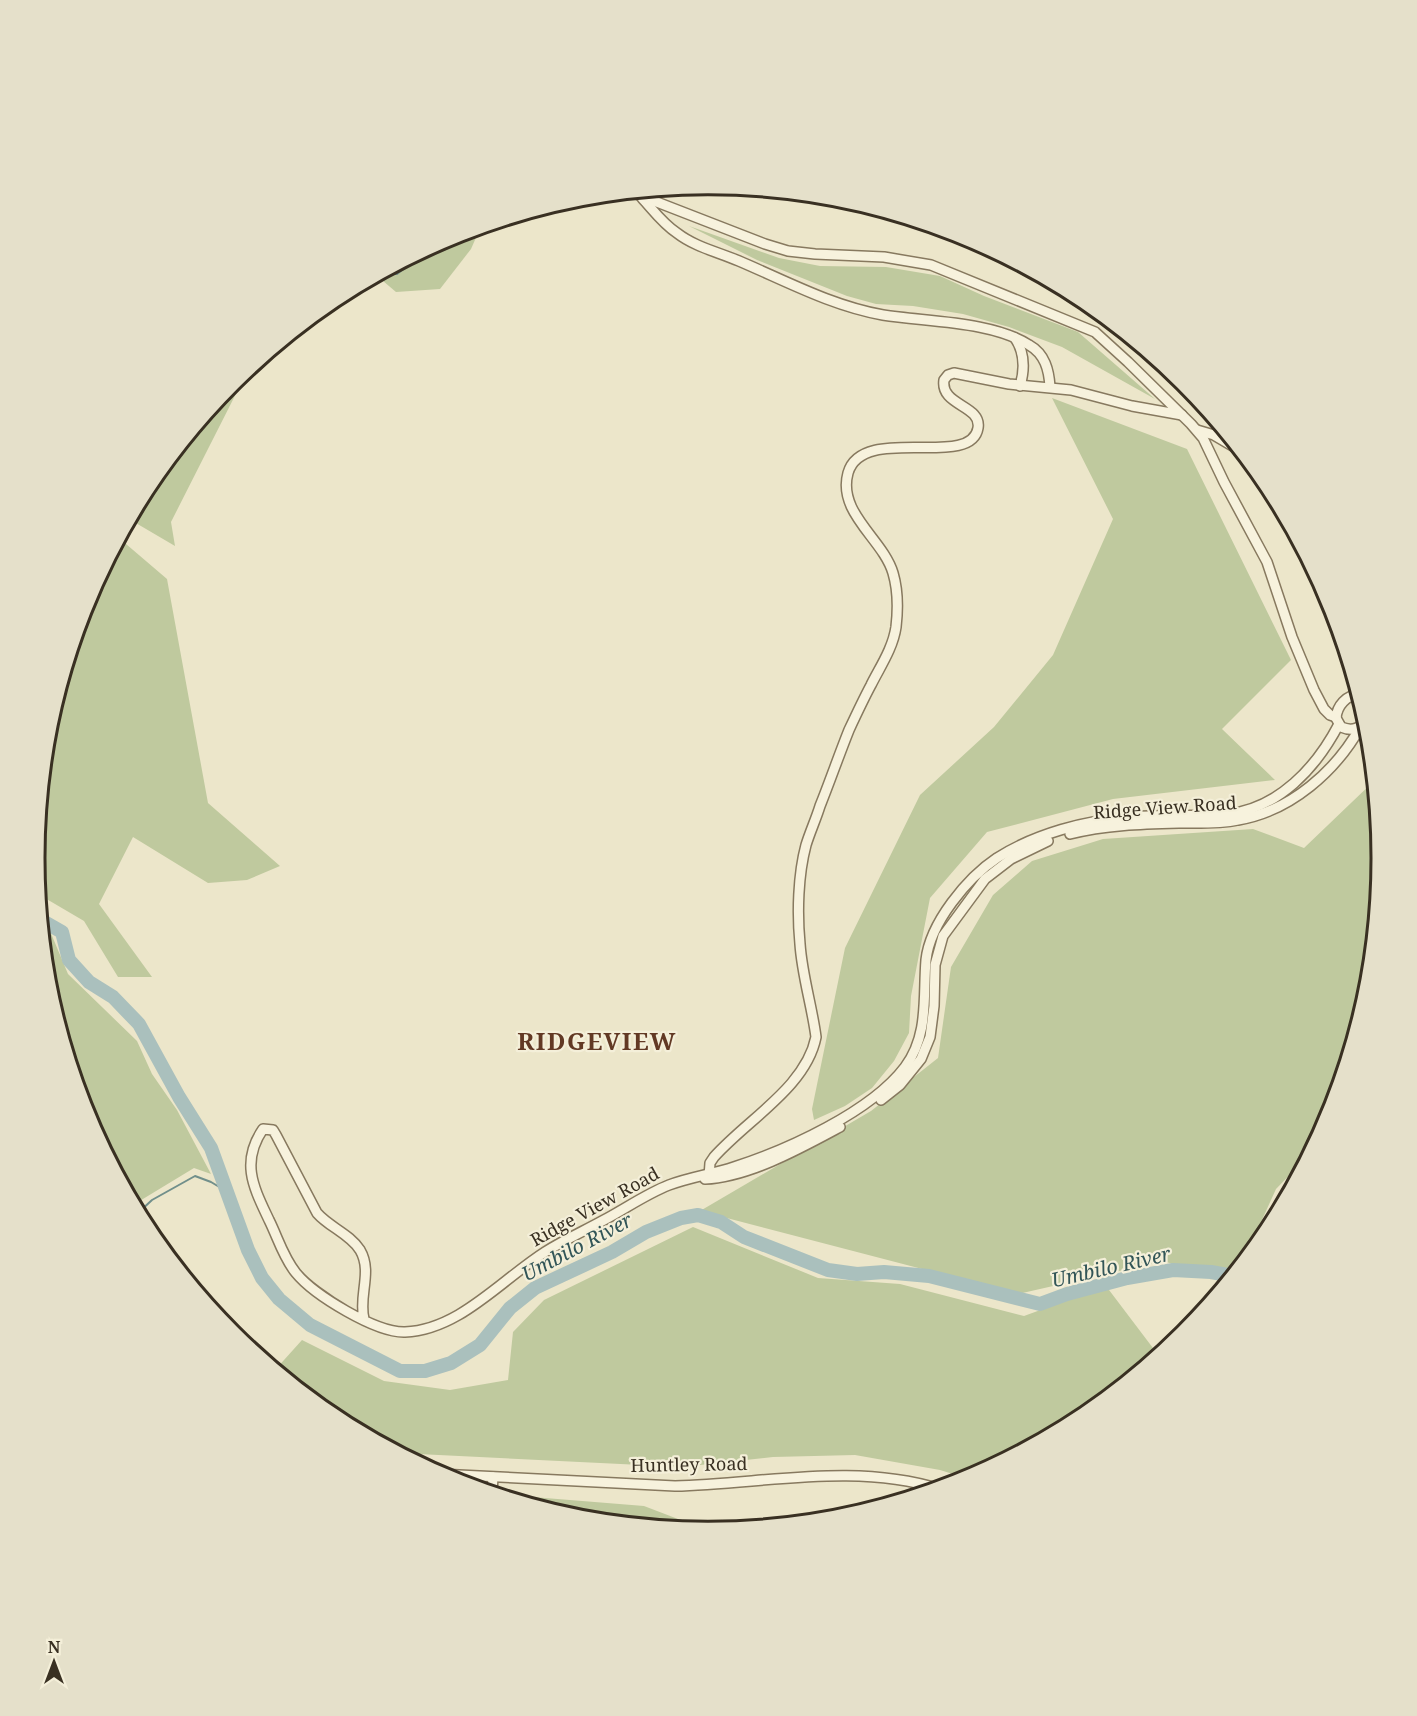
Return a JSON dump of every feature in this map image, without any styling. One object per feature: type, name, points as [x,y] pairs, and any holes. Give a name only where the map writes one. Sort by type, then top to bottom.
[{"type":"street","points":[[640,198],[665,225],[692,243],[834,302],[881,315],[953,323],[1015,338],[1032,346],[1045,362],[1050,387]]},
{"type":"street","points":[[646,198],[788,251],[884,256],[930,265],[1095,332],[1197,430],[1267,562],[1292,637],[1319,699],[1327,712],[1337,721]]},
{"type":"street","points":[[1015,338],[1020,345],[1024,365],[1020,386]]},
{"type":"street","points":[[709,1176],[710,1163],[719,1152],[798,1078],[813,1052],[816,1037],[799,942],[800,895],[806,845],[850,729],[892,642],[897,612],[897,590],[893,573],[883,552],[852,508],[846,489],[848,474],[853,462],[869,452],[951,447],[971,439],[977,432],[978,420],[949,396],[943,385],[948,375],[961,374],[1020,386],[1071,390],[1132,406],[1182,415]]},
{"type":"street","points":[[1197,430],[1224,441]]},
{"type":"street","points":[[1319,699],[1333,703],[1351,696]]},
{"type":"street","name":"Ridge View Road","points":[[1176,819],[1241,811],[1274,799],[1299,779],[1331,740],[1338,710],[1352,697]]},
{"type":"street","name":"Ridge View Road","points":[[1337,721],[1347,729],[1358,724]]},
{"type":"street","name":"Ridge View Road","points":[[364,1319],[361,1304],[365,1270],[360,1250],[317,1213],[273,1130],[263,1129],[253,1148],[253,1186],[286,1258],[297,1275],[350,1313],[386,1330],[403,1332],[445,1322],[469,1308],[547,1251],[663,1188],[685,1180],[709,1176],[773,1152],[840,1120],[881,1093],[912,1058],[921,1033],[930,941],[949,909],[981,870],[999,857],[1024,844],[1095,821],[1131,816],[1237,820],[1264,813],[1299,794],[1327,771],[1359,730]]},
{"type":"street","name":"Huntley Road","points":[[467,1476],[675,1485],[835,1475],[878,1477],[923,1486]]},
{"type":"street","points":[[492,1485],[493,1477]]},
{"type":"green space","points":[[689,226],[779,258],[820,266],[886,267],[940,276],[984,296],[1078,332],[1155,399],[1062,347],[1009,327],[963,314],[913,306],[876,304],[847,296],[757,260]]},
{"type":"green space","points":[[476,237],[471,249],[440,289],[396,292],[382,280],[415,263]]},
{"type":"green space","points":[[238,391],[171,522],[175,546],[136,523],[182,454]]},
{"type":"green space","points":[[1052,398],[1187,449],[1291,660],[1222,729],[1275,780],[1113,799],[987,832],[930,898],[911,996],[909,1033],[894,1061],[872,1088],[845,1106],[814,1120],[812,1109],[845,948],[920,795],[994,727],[1053,655],[1113,519]]},
{"type":"green space","points":[[125,543],[167,579],[208,803],[280,866],[247,880],[208,883],[133,837],[99,904],[152,977],[118,977],[84,921],[46,899],[46,815],[58,729],[68,686],[80,645],[96,604]]},
{"type":"green space","points":[[1368,787],[1371,815],[1371,901],[1359,987],[1337,1071],[1304,1151],[1293,1172],[1276,1189],[1257,1232],[1221,1279],[1163,1261],[1018,1294],[700,1211],[871,1111],[938,1058],[951,967],[993,895],[1032,861],[1103,839],[1253,829],[1304,848]]},
{"type":"green space","points":[[49,931],[68,974],[137,1041],[152,1074],[177,1110],[211,1174],[194,1168],[140,1200],[134,1190],[113,1151],[80,1071],[58,987]]},
{"type":"green space","points":[[693,1227],[818,1278],[900,1284],[1024,1316],[1106,1286],[1154,1349],[1077,1410],[1002,1453],[953,1474],[855,1455],[773,1457],[682,1467],[417,1454],[340,1410],[280,1364],[302,1340],[384,1381],[450,1390],[508,1380],[513,1332],[544,1300]]},
{"type":"green space","points":[[530,1497],[644,1506],[683,1521],[622,1516],[579,1509]]},
{"type":"waterway","points":[[394,274],[403,269]]},
{"type":"waterway","name":"Umbilo River","points":[[49,924],[62,932],[69,960],[89,982],[113,997],[139,1024],[179,1097],[211,1148],[248,1250],[262,1278],[279,1299],[310,1325],[400,1371],[425,1371],[451,1363],[480,1345],[510,1308],[535,1288],[612,1252],[646,1232],[681,1218],[698,1215],[721,1222],[744,1237],[828,1270],[857,1274],[884,1272],[929,1276],[1040,1304],[1067,1294],[1127,1278],[1173,1270],[1224,1274]]},
{"type":"waterway","points":[[145,1207],[152,1200],[195,1176],[226,1191]]},
{"type":"district","name":"RIDGEVIEW","points":[[597,1042]]}]
